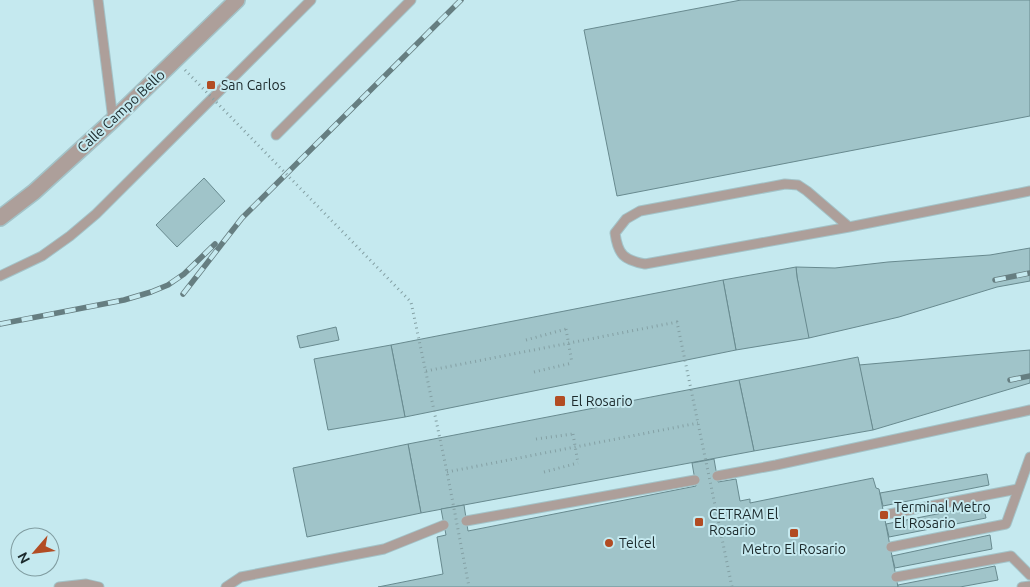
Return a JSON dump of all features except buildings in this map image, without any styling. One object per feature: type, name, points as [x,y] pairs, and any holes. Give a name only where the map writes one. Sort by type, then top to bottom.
[{"type":"street","name":"Calle Campo Bello","points":[[0,218],[34,192],[113,120],[237,0]]},
{"type":"lane","points":[[98,0],[113,120]]},
{"type":"lane","points":[[0,276],[42,256],[96,214],[311,0]]},
{"type":"lane","points":[[276,135],[411,0]]},
{"type":"lane","points":[[849,227],[807,191],[798,185],[785,184],[640,211],[626,219],[615,233],[617,249],[630,261],[645,264],[849,227],[1030,191]]},
{"type":"lane","points":[[717,476],[1030,410]]},
{"type":"lane","points":[[891,547],[1006,524],[1030,457]]},
{"type":"lane","points":[[466,521],[694,480]]},
{"type":"lane","points":[[884,515],[1018,489]]},
{"type":"lane","points":[[226,587],[241,578],[384,549],[444,525]]},
{"type":"lane","points":[[896,577],[1012,556],[1030,575]]},
{"type":"lane","points":[[59,587],[86,584],[98,587]]},
{"type":"lane","points":[[1022,587],[1030,586]]},
{"type":"path","points":[[185,70],[411,302],[469,587]]},
{"type":"path","points":[[426,371],[677,322],[732,587]]},
{"type":"path","points":[[526,340],[566,329],[572,363],[534,372]]},
{"type":"path","points":[[446,472],[698,423]]},
{"type":"path","points":[[536,439],[573,434],[578,463],[544,472]]},
{"type":"railway","points":[[183,294],[242,218],[461,0]]},
{"type":"railway","points":[[0,324],[124,300],[151,292],[168,285],[184,274],[215,244]]},
{"type":"railway","points":[[995,280],[1030,273]]},
{"type":"railway","points":[[1010,380],[1030,376]]},
{"type":"place","name":"San Carlos","points":[[211,85]]},
{"type":"place","name":"El Rosario","points":[[560,401]]},
{"type":"place","name":"Terminal Metro El Rosario","points":[[884,515]]},
{"type":"place","name":"CETRAM El Rosario","points":[[699,522]]},
{"type":"place","name":"Metro El Rosario","points":[[794,533]]},
{"type":"place","name":"Telcel","points":[[609,543]]}]
